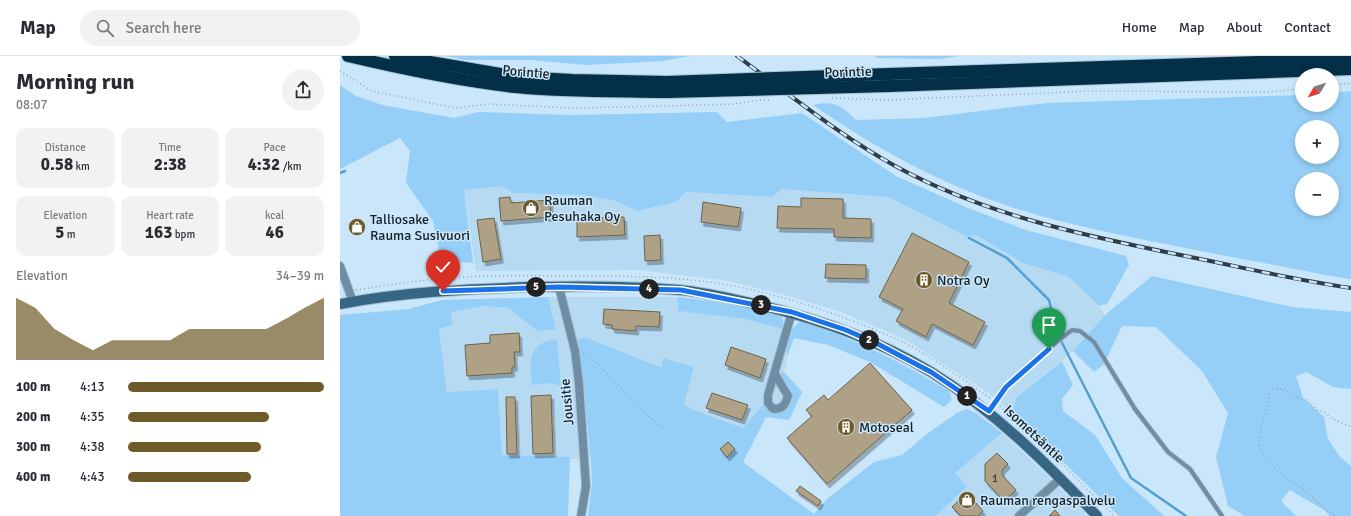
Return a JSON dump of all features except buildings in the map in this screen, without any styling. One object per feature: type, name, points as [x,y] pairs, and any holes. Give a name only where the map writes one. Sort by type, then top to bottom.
[{"type":"highway","name":"Porintie","points":[[348,56],[397,68],[516,87],[573,91],[889,80],[1351,69]]},
{"type":"highway","name":"Porintie","points":[[395,56],[518,77],[667,87]]},
{"type":"highway","name":"Porintie","points":[[889,80],[1351,59]]},
{"type":"main road","name":"Isometsäntie","points":[[340,304],[418,292],[559,287],[681,290],[792,312],[846,330],[878,344],[931,372],[989,411],[1061,478],[1097,516]]},
{"type":"street","points":[[340,266],[353,302]]},
{"type":"street","name":"Jousitie","points":[[559,287],[575,351],[585,455],[586,486],[581,516]]},
{"type":"street","points":[[775,374],[792,312]]},
{"type":"street","points":[[1019,516],[1061,478]]},
{"type":"lane","points":[[989,411],[1006,387],[1060,339],[1072,330],[1080,331],[1094,342],[1135,409],[1168,452],[1190,469],[1222,516]]},
{"type":"path","points":[[340,71],[372,92],[455,108],[488,104],[572,108],[734,104],[760,100]]},
{"type":"path","points":[[1339,84],[1351,83]]},
{"type":"path","points":[[826,97],[842,99],[887,100],[1090,91],[1200,90],[1268,92],[1295,90]]},
{"type":"path","points":[[349,291],[419,281],[503,276],[618,275],[702,281],[736,287],[806,305],[850,320],[894,338],[925,356],[994,402],[1062,464],[1114,516]]},
{"type":"path","points":[[575,351],[585,353],[599,365],[645,413],[662,428]]},
{"type":"path","points":[[1334,516],[1322,508],[1304,490],[1288,480],[1261,452],[1259,439],[1265,413],[1270,402],[1270,388],[1285,388],[1293,396],[1308,401],[1318,410],[1351,427]]},
{"type":"shaded area","points":[[447,56],[690,56],[663,61],[586,65],[530,60],[465,60]]},
{"type":"shaded area","points":[[874,56],[959,56],[940,59],[879,58]]},
{"type":"shaded area","points":[[340,85],[356,96],[382,105],[454,118],[478,112],[571,115],[717,112],[727,122],[802,113],[896,176],[968,208],[1026,230],[1126,256],[1129,265],[1107,304],[1099,306],[1069,277],[1023,263],[976,235],[968,237],[888,197],[782,189],[772,197],[686,192],[676,202],[637,211],[615,201],[583,195],[513,193],[501,186],[464,190],[473,263],[441,260],[433,221],[406,183],[410,151],[400,138],[340,169]]},
{"type":"shaded area","points":[[1351,91],[1351,279],[1203,252],[1122,235],[1055,220],[1011,207],[933,176],[860,136],[813,105],[826,103],[837,105],[856,120],[924,118],[1047,103],[1295,95],[1295,112],[1339,112],[1339,92]]},
{"type":"shaded area","points":[[501,186],[514,193],[583,195],[615,201],[637,211],[676,202],[686,192],[772,197],[782,189],[888,197],[915,211],[976,235],[1023,263],[1069,277],[1099,306],[1105,315],[1073,351],[1016,398],[1013,413],[983,389],[902,338],[841,312],[785,295],[724,280],[637,270],[476,271],[464,190]]},
{"type":"shaded area","points":[[1152,276],[1292,307],[1351,312],[1351,389],[1333,387],[1307,372],[1296,376],[1303,398],[1324,417],[1328,439],[1340,457],[1351,466],[1351,516],[1330,516],[1324,510],[1290,490],[1281,501],[1296,516],[1245,516],[1228,506],[1216,457],[1228,413],[1202,371],[1156,327],[1122,326],[1104,364],[1094,372],[1073,351],[1105,315]]},
{"type":"shaded area","points":[[548,297],[677,297],[678,311],[745,319],[791,331],[786,351],[788,355],[784,372],[802,392],[789,420],[766,416],[743,428],[694,410],[684,403],[694,368],[663,358],[663,369],[587,338],[581,371],[591,460],[502,455],[498,389],[447,392],[439,329],[453,325],[451,312],[485,306],[508,308],[537,331],[556,330]]},
{"type":"shaded area","points":[[548,297],[556,330],[537,331],[508,308],[485,306],[451,312],[453,325],[439,329],[447,392],[498,389],[502,455],[570,457],[568,516],[340,516],[340,315],[409,309],[442,300]]},
{"type":"shaded area","points":[[677,297],[732,303],[780,314],[783,319],[783,329],[745,319],[678,311]]},
{"type":"shaded area","points":[[802,321],[841,335],[913,370],[949,391],[952,400],[944,407],[870,362],[828,345],[794,338],[788,355],[786,351],[792,330]]},
{"type":"shaded area","points":[[587,338],[662,368],[663,358],[694,367],[684,404],[694,410],[743,428],[763,405],[774,411],[786,410],[790,396],[780,375],[781,372],[784,372],[802,392],[789,420],[766,417],[743,462],[814,514],[827,499],[874,462],[902,455],[928,433],[957,413],[967,409],[977,414],[1002,433],[955,473],[967,486],[936,516],[588,516],[592,484],[591,460],[578,339]]},
{"type":"shaded area","points":[[557,339],[561,387],[553,383],[532,385],[532,354],[540,344]]},
{"type":"shaded area","points":[[1062,361],[1073,385],[1062,399],[1063,411],[1095,435],[1122,478],[1164,516],[1119,516],[1013,413],[1016,398]]},
{"type":"shaded area","points":[[1002,433],[1044,472],[1087,516],[936,516],[967,486],[955,473]]},
{"type":"waterway","points":[[340,173],[345,171]]},
{"type":"waterway","points":[[969,238],[1007,258],[1049,300],[1057,333],[1131,478],[1186,516]]},
{"type":"railway","points":[[737,56],[855,142],[897,167],[933,185],[969,200],[1045,224],[1122,243],[1275,275],[1351,288]]},
{"type":"place","name":"Rauman Pesuhaka Oy","points":[[531,208]]},
{"type":"place","name":"Talliosake Rauma Susivuori","points":[[357,227]]},
{"type":"place","name":"Notra Oy","points":[[924,280]]},
{"type":"place","name":"Motoseal","points":[[846,427]]},
{"type":"place","name":"Rauman rengaspalvelu","points":[[967,500]]},
{"type":"route","points":[[443,291],[559,287],[681,290],[792,312],[846,330],[910,360],[931,372],[989,411],[1006,387],[1049,349]]}]
